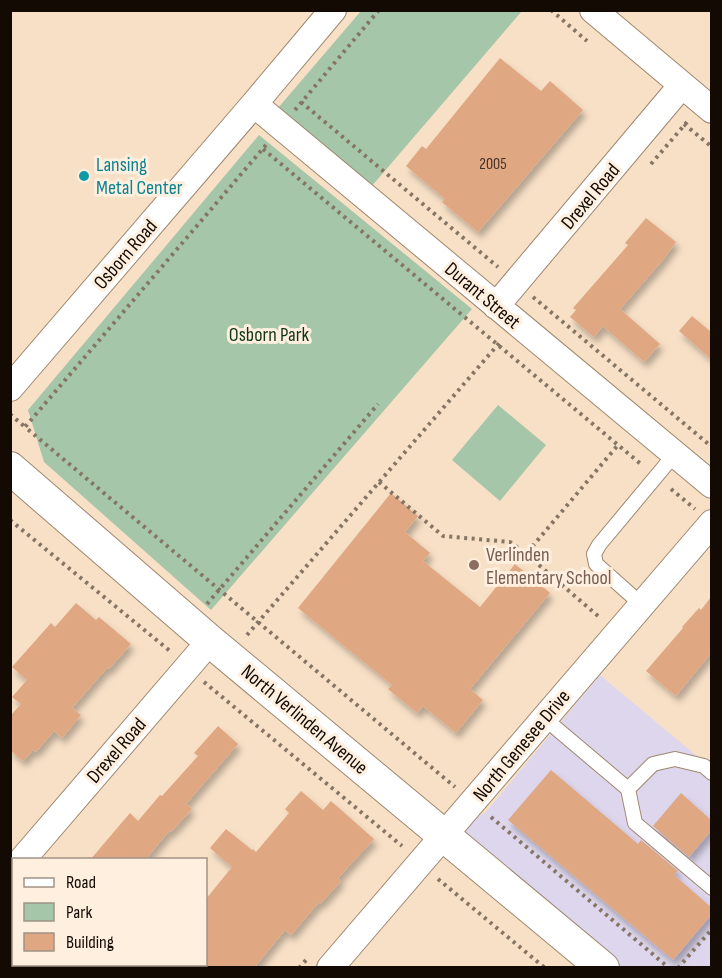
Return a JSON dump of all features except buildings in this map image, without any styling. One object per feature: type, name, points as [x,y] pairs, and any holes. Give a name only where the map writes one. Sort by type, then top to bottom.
[{"type":"street","name":"Osborn Road","points":[[10,388],[333,10]]},
{"type":"street","points":[[593,10],[707,106]]},
{"type":"street","name":"Drexel Road","points":[[496,306],[682,85]]},
{"type":"street","name":"Durant Street","points":[[254,104],[711,485]]},
{"type":"street","name":"North Verlinden Avenue","points":[[10,468],[220,648],[603,968]]},
{"type":"street","name":"North Genesee Drive","points":[[330,968],[711,523]]},
{"type":"street","name":"Drexel Road","points":[[24,858],[187,667],[220,648]]},
{"type":"lane","points":[[641,604],[596,564],[594,555],[599,545],[674,454]]},
{"type":"lane","points":[[544,718],[628,789],[635,823],[711,888]]},
{"type":"lane","points":[[628,789],[653,764],[675,759],[704,766],[711,773]]},
{"type":"path","points":[[25,427],[282,128],[301,102],[379,10]]},
{"type":"path","points":[[550,10],[594,47]]},
{"type":"path","points":[[665,106],[711,147]]},
{"type":"path","points":[[648,168],[685,125],[707,106]]},
{"type":"path","points":[[263,148],[711,523]]},
{"type":"path","points":[[206,683],[220,648],[258,622],[536,299]]},
{"type":"path","points":[[10,414],[669,968]]},
{"type":"path","points":[[526,554],[618,445]]},
{"type":"path","points":[[379,482],[443,536],[510,542],[598,616]]},
{"type":"path","points":[[10,520],[169,650],[545,968]]},
{"type":"path","points":[[678,968],[711,929]]},
{"type":"shaded area","points":[[600,675],[711,768],[711,967],[603,967],[444,835],[485,813]]},
{"type":"green space","points":[[361,11],[522,11],[371,187],[278,108]]},
{"type":"green space","name":"Osborn Park","points":[[259,135],[472,309],[211,610],[44,462],[28,410]]},
{"type":"green space","points":[[498,405],[546,445],[500,501],[452,460]]},
{"type":"place","name":"Lansing Metal Center","points":[[84,176]]},
{"type":"place","name":"Verlinden Elementary School","points":[[474,565]]}]
